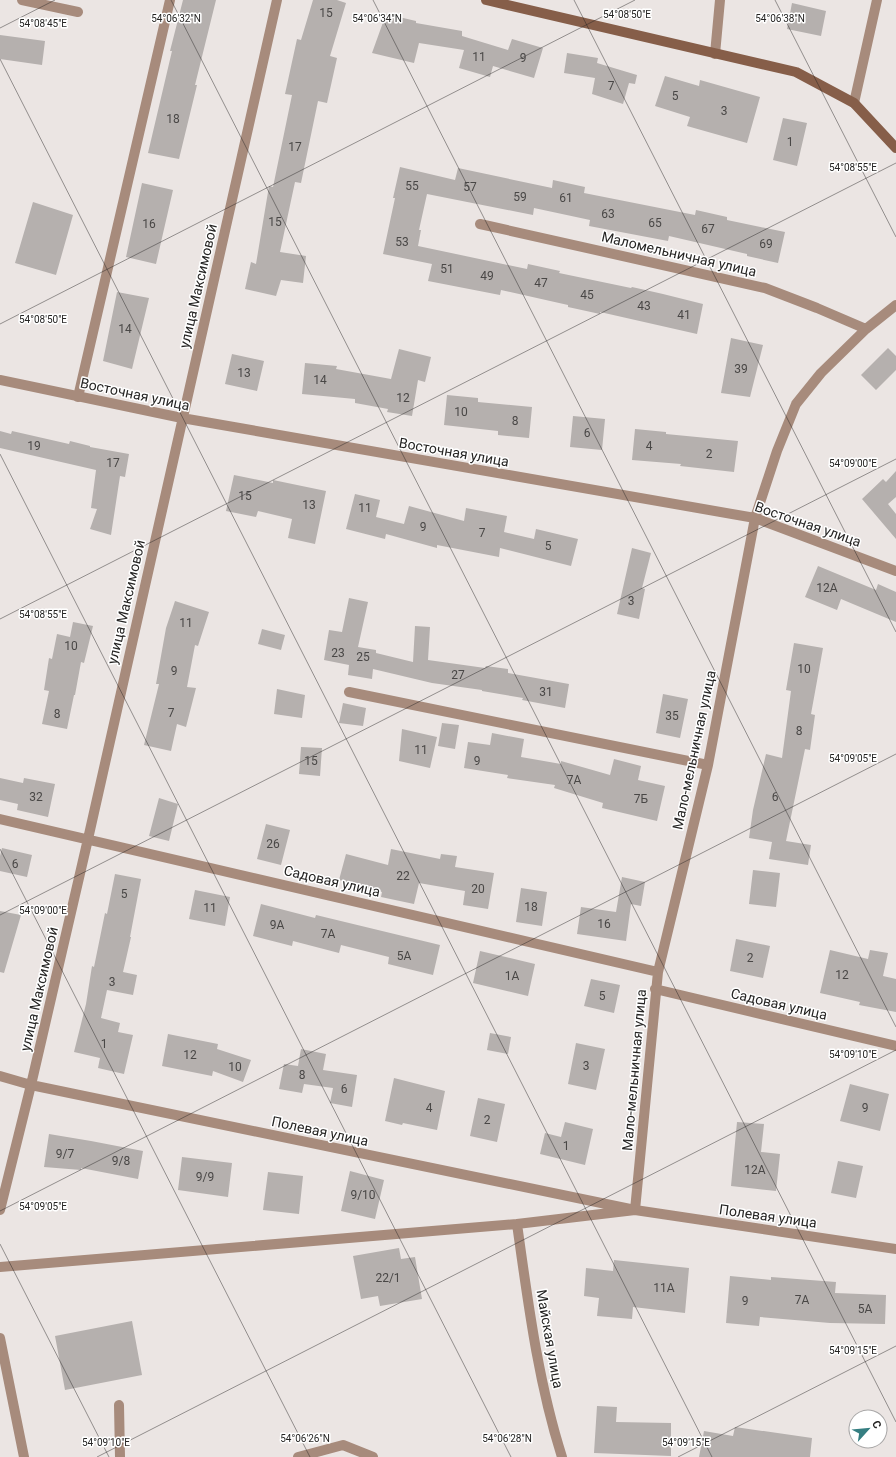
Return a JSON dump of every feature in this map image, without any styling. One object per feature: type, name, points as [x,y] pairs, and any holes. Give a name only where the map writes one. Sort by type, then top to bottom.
[{"type":"main road","points":[[486,0],[796,72],[854,103],[896,148]]},
{"type":"street","points":[[22,0],[78,12]]},
{"type":"street","points":[[78,397],[170,0]]},
{"type":"street","name":"улица Максимовой","points":[[0,1210],[31,1085],[88,839],[277,0]]},
{"type":"street","points":[[715,54],[720,0]]},
{"type":"street","points":[[854,103],[877,0]]},
{"type":"street","name":"Маломельничная улица","points":[[480,224],[765,288],[866,329]]},
{"type":"street","name":"Мало-мельничная улица","points":[[636,1210],[658,972],[708,765],[755,518],[777,452],[796,404],[821,373],[866,329],[896,305]]},
{"type":"street","name":"Восточная улица","points":[[0,380],[182,418],[755,518],[896,571]]},
{"type":"street","points":[[349,692],[708,765]]},
{"type":"street","name":"Садовая улица","points":[[0,819],[658,972]]},
{"type":"street","name":"Садовая улица","points":[[656,989],[896,1046]]},
{"type":"street","name":"Полевая улица","points":[[0,1076],[31,1085],[636,1210],[896,1249]]},
{"type":"street","name":"Полевая улица","points":[[0,1267],[517,1224],[636,1210]]},
{"type":"street","name":"Майская улица","points":[[517,1224],[531,1321],[551,1424],[562,1457]]},
{"type":"street","points":[[0,1338],[24,1457]]},
{"type":"street","points":[[119,1405],[120,1457]]},
{"type":"street","points":[[298,1457],[343,1445],[373,1457]]},
{"type":"building","points":[[183,0],[216,0],[179,159],[148,153],[172,51],[170,51]]},
{"type":"building","points":[[313,0],[337,0],[346,3],[330,56],[337,58],[327,103],[318,101],[301,183],[295,182],[280,252],[306,256],[303,283],[281,280],[276,296],[245,289],[251,262],[256,264],[269,186],[273,187],[292,95],[285,94],[297,39],[301,40]]},
{"type":"building","points":[[792,3],[826,11],[821,36],[787,29]]},
{"type":"building","points":[[386,14],[416,21],[416,23],[462,31],[462,36],[508,50],[512,39],[543,48],[534,78],[493,66],[490,77],[459,68],[464,50],[419,43],[414,63],[372,53]]},
{"type":"building","points":[[0,35],[45,41],[42,65],[0,59]]},
{"type":"building","points":[[567,53],[598,58],[597,63],[637,75],[635,84],[629,83],[623,104],[592,94],[595,78],[564,73]]},
{"type":"building","points":[[665,76],[699,86],[700,80],[760,97],[747,143],[687,126],[690,117],[655,106]]},
{"type":"building","points":[[783,118],[807,123],[797,166],[773,160]]},
{"type":"building","points":[[400,167],[455,180],[458,168],[552,188],[553,180],[585,187],[584,193],[695,215],[696,210],[727,217],[727,220],[785,232],[778,263],[747,256],[747,254],[669,236],[668,241],[589,226],[590,220],[534,208],[533,215],[427,194],[419,230],[421,230],[418,246],[527,269],[528,264],[560,271],[559,273],[632,287],[703,304],[697,334],[600,312],[600,314],[568,307],[568,305],[501,290],[500,295],[428,281],[432,264],[383,254]]},
{"type":"building","points":[[142,183],[173,190],[156,264],[126,257]]},
{"type":"building","points":[[33,202],[73,215],[56,275],[15,263]]},
{"type":"building","points":[[117,292],[149,298],[132,369],[103,361]]},
{"type":"building","points":[[731,338],[763,345],[750,397],[721,393]]},
{"type":"building","points":[[888,348],[896,356],[896,370],[876,390],[861,375]]},
{"type":"building","points":[[399,349],[431,357],[425,382],[418,380],[412,416],[387,412],[388,409],[355,403],[355,399],[302,394],[305,363],[337,366],[336,369],[391,379]]},
{"type":"building","points":[[232,354],[264,361],[257,391],[225,384]]},
{"type":"building","points":[[447,395],[478,398],[478,402],[532,407],[529,438],[498,435],[498,431],[444,425]]},
{"type":"building","points":[[573,416],[605,419],[602,450],[570,447]]},
{"type":"building","points":[[635,429],[666,432],[666,434],[738,441],[734,472],[680,466],[681,464],[632,460]]},
{"type":"building","points":[[0,431],[11,434],[12,431],[69,444],[70,441],[90,447],[129,454],[125,477],[120,476],[111,535],[90,529],[97,509],[91,508],[96,470],[0,448]]},
{"type":"building","points":[[896,471],[896,497],[888,504],[896,514],[896,539],[862,499],[883,479],[886,482]]},
{"type":"building","points":[[234,475],[273,483],[273,480],[326,491],[315,544],[288,538],[292,519],[258,511],[256,517],[226,511]]},
{"type":"building","points":[[355,494],[380,500],[376,517],[404,524],[409,506],[464,521],[466,508],[507,516],[504,532],[534,539],[536,529],[578,539],[571,566],[500,548],[499,557],[437,545],[437,548],[386,534],[385,539],[346,529]]},
{"type":"building","points":[[632,548],[651,553],[642,588],[645,589],[639,619],[617,614]]},
{"type":"building","points":[[818,566],[876,590],[878,584],[896,592],[896,622],[841,599],[837,610],[805,597]]},
{"type":"building","points":[[349,598],[368,602],[358,647],[376,650],[376,653],[413,662],[415,626],[430,627],[428,660],[485,668],[486,666],[508,669],[508,673],[569,684],[565,708],[522,700],[523,698],[482,690],[432,683],[373,669],[372,679],[348,675],[349,665],[324,660],[329,630],[342,632]]},
{"type":"building","points":[[175,601],[209,612],[198,646],[195,645],[187,687],[196,688],[186,727],[177,724],[171,751],[144,745],[159,684],[156,684],[166,628]]},
{"type":"building","points":[[73,622],[93,626],[84,663],[81,662],[67,729],[42,724],[49,691],[44,690],[49,658],[52,659],[57,634],[70,637]]},
{"type":"building","points":[[262,629],[285,635],[281,650],[258,644]]},
{"type":"building","points":[[794,643],[823,648],[811,714],[815,715],[810,750],[805,749],[786,841],[811,845],[808,865],[769,859],[772,842],[749,838],[753,810],[766,754],[782,758],[791,691],[786,690]]},
{"type":"building","points":[[277,689],[305,695],[302,718],[274,714]]},
{"type":"building","points":[[663,694],[688,699],[680,738],[656,733]]},
{"type":"building","points":[[343,703],[366,708],[363,726],[339,723]]},
{"type":"building","points":[[442,723],[459,725],[455,749],[438,746]]},
{"type":"building","points":[[402,729],[437,737],[430,768],[399,761]]},
{"type":"building","points":[[492,733],[524,739],[521,757],[561,764],[561,761],[610,775],[614,759],[641,766],[638,780],[665,786],[657,821],[602,808],[603,803],[554,788],[555,785],[507,778],[508,775],[464,768],[468,742],[490,745]]},
{"type":"building","points":[[301,747],[322,748],[320,776],[299,774]]},
{"type":"building","points":[[0,778],[23,783],[24,778],[55,784],[48,817],[17,810],[18,804],[0,800]]},
{"type":"building","points":[[159,798],[178,804],[169,841],[149,836]]},
{"type":"building","points":[[266,824],[290,830],[281,865],[257,859]]},
{"type":"building","points":[[2,848],[32,855],[27,877],[0,871],[0,856]]},
{"type":"building","points":[[391,849],[440,859],[441,854],[457,856],[455,867],[494,873],[488,909],[463,905],[465,891],[419,883],[414,904],[381,897],[382,892],[339,880],[346,854],[388,865]]},
{"type":"building","points":[[753,870],[780,873],[776,907],[749,904]]},
{"type":"building","points":[[115,874],[141,879],[131,937],[123,972],[137,975],[133,995],[107,990],[101,1018],[120,1023],[118,1032],[133,1035],[124,1074],[98,1068],[100,1058],[74,1052],[86,1004],[92,966],[94,967]]},
{"type":"building","points":[[622,877],[645,882],[641,906],[631,904],[626,941],[577,934],[581,907],[616,912]]},
{"type":"building","points":[[521,888],[547,892],[542,926],[516,922]]},
{"type":"building","points":[[195,890],[230,897],[225,926],[189,919]]},
{"type":"building","points":[[261,904],[315,918],[316,915],[440,945],[433,975],[388,964],[389,957],[341,945],[339,953],[293,941],[292,946],[253,936]]},
{"type":"building","points":[[0,911],[21,915],[4,973],[0,972]]},
{"type":"building","points":[[736,939],[770,946],[763,978],[730,971]]},
{"type":"building","points":[[830,950],[868,959],[870,950],[888,953],[883,976],[896,979],[896,1012],[859,1005],[860,1002],[820,993]]},
{"type":"building","points":[[480,951],[535,964],[528,996],[473,983]]},
{"type":"building","points":[[591,979],[620,985],[614,1013],[584,1006]]},
{"type":"building","points":[[490,1033],[511,1037],[508,1054],[487,1050]]},
{"type":"building","points":[[168,1034],[218,1044],[217,1049],[251,1060],[243,1082],[213,1071],[212,1076],[162,1066]]},
{"type":"building","points":[[576,1043],[605,1049],[596,1090],[568,1084]]},
{"type":"building","points":[[301,1049],[326,1054],[323,1070],[357,1075],[352,1107],[330,1103],[333,1088],[304,1084],[302,1093],[279,1089],[284,1064],[298,1066]]},
{"type":"building","points":[[394,1078],[445,1091],[437,1130],[385,1121]]},
{"type":"building","points":[[850,1084],[889,1094],[880,1131],[840,1121]]},
{"type":"building","points":[[478,1098],[505,1104],[497,1142],[470,1136]]},
{"type":"building","points":[[565,1122],[593,1129],[585,1165],[540,1154],[545,1133],[561,1137]]},
{"type":"building","points":[[737,1122],[764,1124],[761,1152],[780,1154],[776,1191],[731,1186]]},
{"type":"building","points":[[49,1134],[143,1151],[138,1179],[81,1168],[81,1170],[44,1167]]},
{"type":"building","points":[[182,1157],[232,1163],[228,1197],[178,1190]]},
{"type":"building","points":[[838,1161],[863,1166],[856,1198],[831,1193]]},
{"type":"building","points":[[350,1171],[384,1180],[375,1219],[341,1211]]},
{"type":"building","points":[[268,1172],[303,1176],[299,1214],[263,1210]]},
{"type":"building","points":[[399,1248],[401,1259],[415,1257],[422,1299],[380,1306],[378,1296],[361,1299],[353,1256]]},
{"type":"building","points":[[614,1260],[689,1268],[685,1313],[633,1307],[632,1319],[597,1316],[599,1298],[584,1296],[586,1268],[613,1271]]},
{"type":"building","points":[[730,1276],[771,1280],[771,1277],[836,1282],[835,1293],[886,1295],[885,1324],[830,1323],[760,1317],[759,1326],[726,1323]]},
{"type":"building","points":[[132,1321],[142,1375],[65,1390],[55,1336]]},
{"type":"building","points":[[597,1406],[617,1407],[616,1422],[671,1423],[671,1456],[594,1453]]},
{"type":"building","points":[[735,1427],[812,1438],[810,1457],[699,1457],[704,1431],[733,1436]]}]
